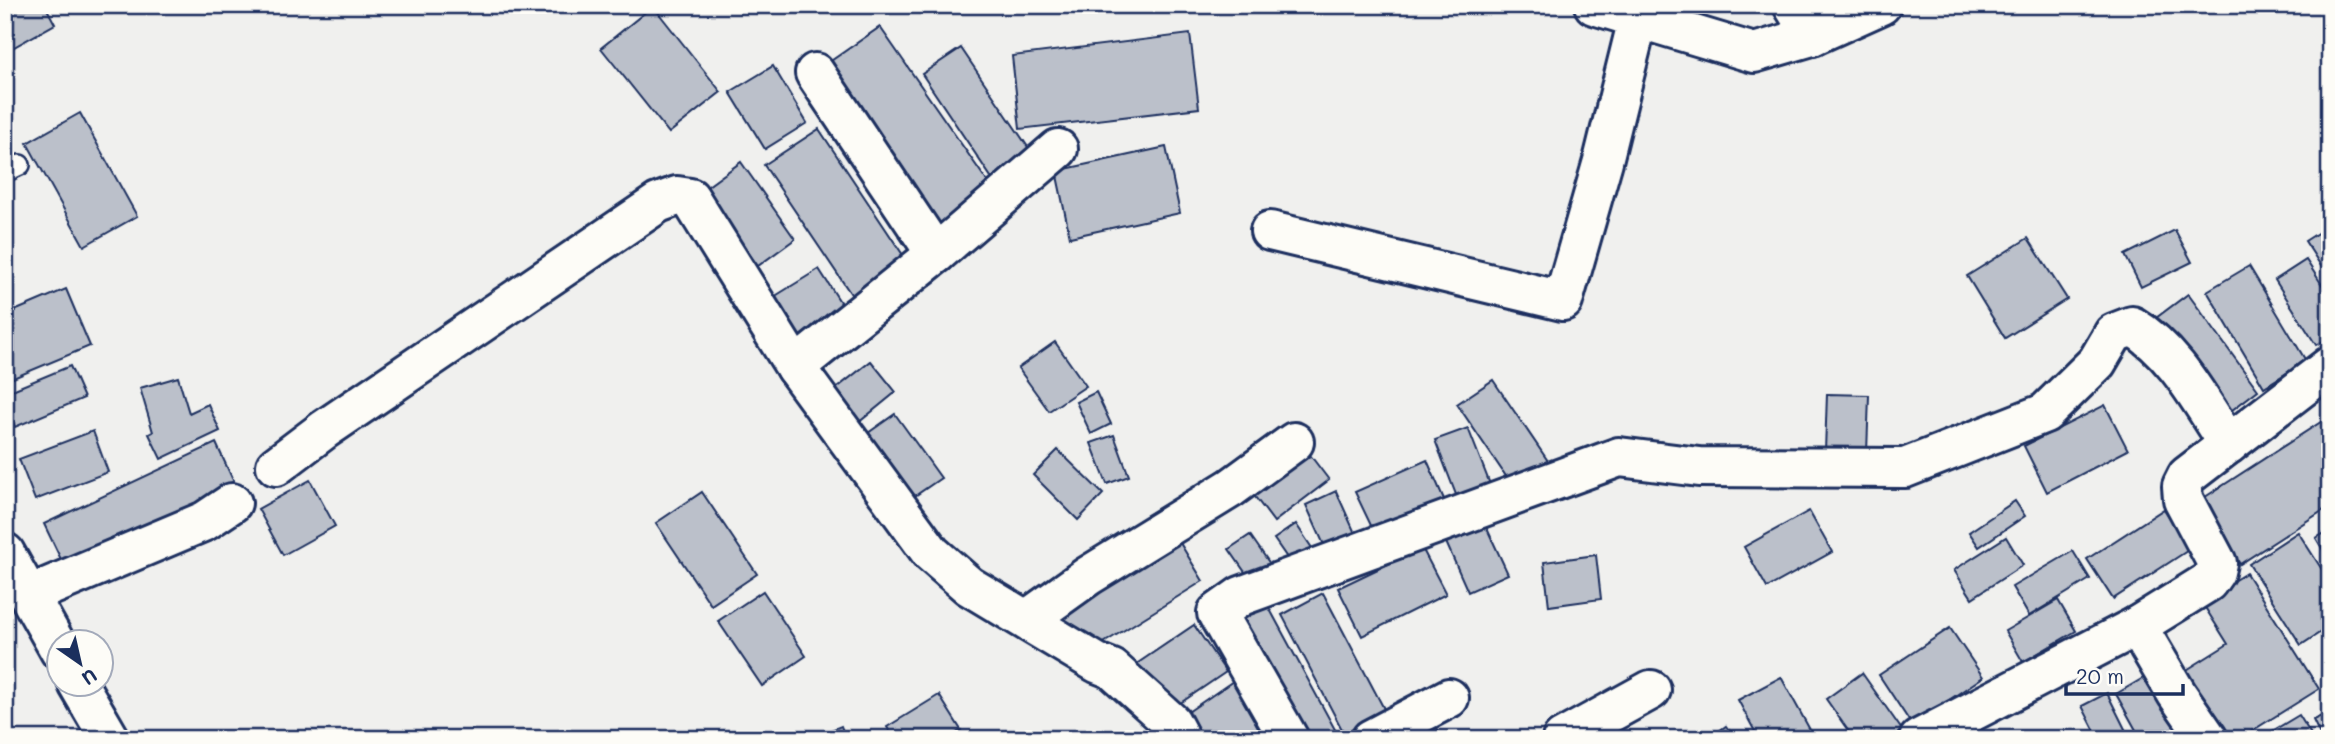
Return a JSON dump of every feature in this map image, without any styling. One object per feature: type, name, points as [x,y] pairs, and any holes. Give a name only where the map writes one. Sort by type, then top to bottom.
[{"type":"street","points":[[1594,5],[1754,53],[1803,20],[1881,5]]},
{"type":"street","points":[[1270,231],[1563,301],[1603,161],[1638,19]]},
{"type":"street","points":[[816,73],[936,254]]},
{"type":"street","points":[[795,367],[936,254],[1058,149]]},
{"type":"street","points":[[276,467],[337,421],[658,203],[677,195],[690,198],[795,367],[932,553],[969,586],[1028,619],[1097,663],[1112,669],[1171,722],[1180,739]]},
{"type":"street","points":[[1289,739],[1217,613],[1241,596],[1619,457],[1699,467],[1905,468],[2045,413],[2097,362],[2114,333],[2132,326],[2148,335],[2173,361],[2229,444]]},
{"type":"street","points":[[1919,739],[2137,626],[2208,582],[2217,563],[2183,499],[2182,486],[2188,476],[2330,366]]},
{"type":"street","points":[[1028,619],[1088,576],[1231,488],[1294,442]]},
{"type":"street","points":[[29,596],[205,521],[232,503]]},
{"type":"street","points":[[5,553],[47,628]]},
{"type":"street","points":[[2137,626],[2177,694],[2208,739]]},
{"type":"street","points":[[1562,739],[1651,690]]},
{"type":"street","points":[[83,698],[98,735]]},
{"type":"street","points":[[1371,739],[1449,698]]},
{"type":"building","points":[[5,5],[45,5],[55,24],[5,52]]},
{"type":"building","points":[[653,6],[721,92],[669,133],[601,48]]},
{"type":"building","points":[[880,27],[996,194],[941,233],[825,65]]},
{"type":"building","points":[[1190,34],[1199,108],[1020,129],[1012,56]]},
{"type":"building","points":[[961,48],[1036,159],[997,186],[922,74]]},
{"type":"building","points":[[773,66],[807,123],[765,149],[730,92]]},
{"type":"building","points":[[80,113],[137,216],[84,246],[27,143]]},
{"type":"building","points":[[819,129],[909,264],[855,300],[764,165]]},
{"type":"building","points":[[1166,147],[1180,213],[1070,237],[1056,171]]},
{"type":"building","points":[[741,162],[795,239],[758,266],[704,189]]},
{"type":"building","points":[[2330,225],[2330,280],[2305,241]]},
{"type":"building","points":[[2175,230],[2192,262],[2141,287],[2125,255]]},
{"type":"building","points":[[2028,238],[2067,299],[2005,338],[1967,276]]},
{"type":"building","points":[[2306,260],[2330,297],[2330,337],[2316,345],[2275,280]]},
{"type":"building","points":[[2249,266],[2306,361],[2264,387],[2207,291]]},
{"type":"building","points":[[819,269],[844,308],[789,343],[764,303]]},
{"type":"building","points":[[66,289],[90,346],[6,381],[5,315]]},
{"type":"building","points":[[2188,294],[2258,390],[2223,417],[2152,321]]},
{"type":"building","points":[[1055,342],[1086,386],[1049,411],[1018,368]]},
{"type":"building","points":[[871,361],[896,392],[858,423],[832,392]]},
{"type":"building","points":[[70,366],[84,398],[15,427],[5,405],[5,393]]},
{"type":"building","points":[[178,377],[189,413],[208,404],[220,431],[161,459],[149,434],[153,432],[140,388]]},
{"type":"building","points":[[1493,380],[1550,464],[1514,488],[1457,404]]},
{"type":"building","points":[[1096,392],[1111,424],[1091,434],[1076,402]]},
{"type":"building","points":[[1827,394],[1869,395],[1867,453],[1825,451]]},
{"type":"building","points":[[2105,405],[2128,450],[2047,492],[2024,446]]},
{"type":"building","points":[[895,414],[941,478],[906,502],[861,438]]},
{"type":"building","points":[[2330,416],[2330,506],[2240,564],[2199,501]]},
{"type":"building","points":[[1468,428],[1493,492],[1460,505],[1435,440]]},
{"type":"building","points":[[93,431],[108,472],[35,500],[19,459]]},
{"type":"building","points":[[1114,435],[1129,476],[1107,484],[1091,443]]},
{"type":"building","points":[[216,443],[238,491],[67,572],[44,524]]},
{"type":"building","points":[[1304,447],[1329,480],[1274,522],[1249,489]]},
{"type":"building","points":[[1058,450],[1103,494],[1078,520],[1033,475]]},
{"type":"building","points":[[1427,460],[1446,504],[1376,536],[1355,492]]},
{"type":"building","points":[[310,480],[335,526],[283,555],[258,509]]},
{"type":"building","points":[[1336,491],[1359,542],[1329,556],[1306,505]]},
{"type":"building","points":[[702,492],[757,574],[711,605],[656,523]]},
{"type":"building","points":[[2015,501],[2025,516],[1979,547],[1969,532]]},
{"type":"building","points":[[2164,509],[2190,549],[2113,599],[2087,559]]},
{"type":"building","points":[[1809,511],[1832,552],[1767,588],[1744,547]]},
{"type":"building","points":[[1484,522],[1508,574],[1468,592],[1445,540]]},
{"type":"building","points":[[1296,524],[1318,557],[1297,572],[1274,539]]},
{"type":"building","points":[[2330,530],[2330,562],[2316,538]]},
{"type":"building","points":[[2298,532],[2330,582],[2330,626],[2301,645],[2249,564]]},
{"type":"building","points":[[1250,535],[1277,574],[1256,588],[1229,549]]},
{"type":"building","points":[[2006,537],[2023,565],[1972,598],[1954,570]]},
{"type":"building","points":[[1177,538],[1203,581],[1086,654],[1059,612]]},
{"type":"building","points":[[1422,548],[1446,594],[1362,636],[1338,588]]},
{"type":"building","points":[[2073,551],[2090,579],[2029,616],[2012,587]]},
{"type":"building","points":[[1596,555],[1601,599],[1549,606],[1544,562]]},
{"type":"building","points":[[2246,573],[2319,689],[2239,739],[2216,739],[2177,676],[2228,644],[2201,601]]},
{"type":"building","points":[[763,591],[806,656],[762,686],[718,621]]},
{"type":"building","points":[[1323,593],[1391,722],[1358,739],[1347,739],[1282,615]]},
{"type":"building","points":[[2058,600],[2076,631],[2023,662],[2005,631]]},
{"type":"building","points":[[1267,604],[1338,735],[1331,739],[1299,739],[1235,621]]},
{"type":"building","points":[[1194,625],[1226,672],[1167,712],[1135,665]]},
{"type":"building","points":[[1950,628],[1983,677],[1912,725],[1879,675]]},
{"type":"building","points":[[1862,673],[1902,730],[1890,739],[1854,739],[1826,699]]},
{"type":"building","points":[[2152,673],[2189,739],[2141,739],[2116,694]]},
{"type":"building","points":[[1239,677],[1268,739],[1201,739],[1185,714]]},
{"type":"building","points":[[1781,677],[1815,739],[1759,739],[1738,700]]},
{"type":"building","points":[[2107,693],[2130,739],[2099,739],[2082,706]]},
{"type":"building","points":[[939,695],[961,730],[947,739],[894,739],[887,727]]},
{"type":"building","points":[[2330,712],[2330,739],[2322,739],[2313,720]]},
{"type":"building","points":[[2299,715],[2312,736],[2308,739],[2259,739]]},
{"type":"building","points":[[1432,719],[1443,739],[1395,739]]},
{"type":"building","points":[[841,726],[846,739],[809,739]]},
{"type":"building","points":[[1726,726],[1736,739],[1708,739]]}]
